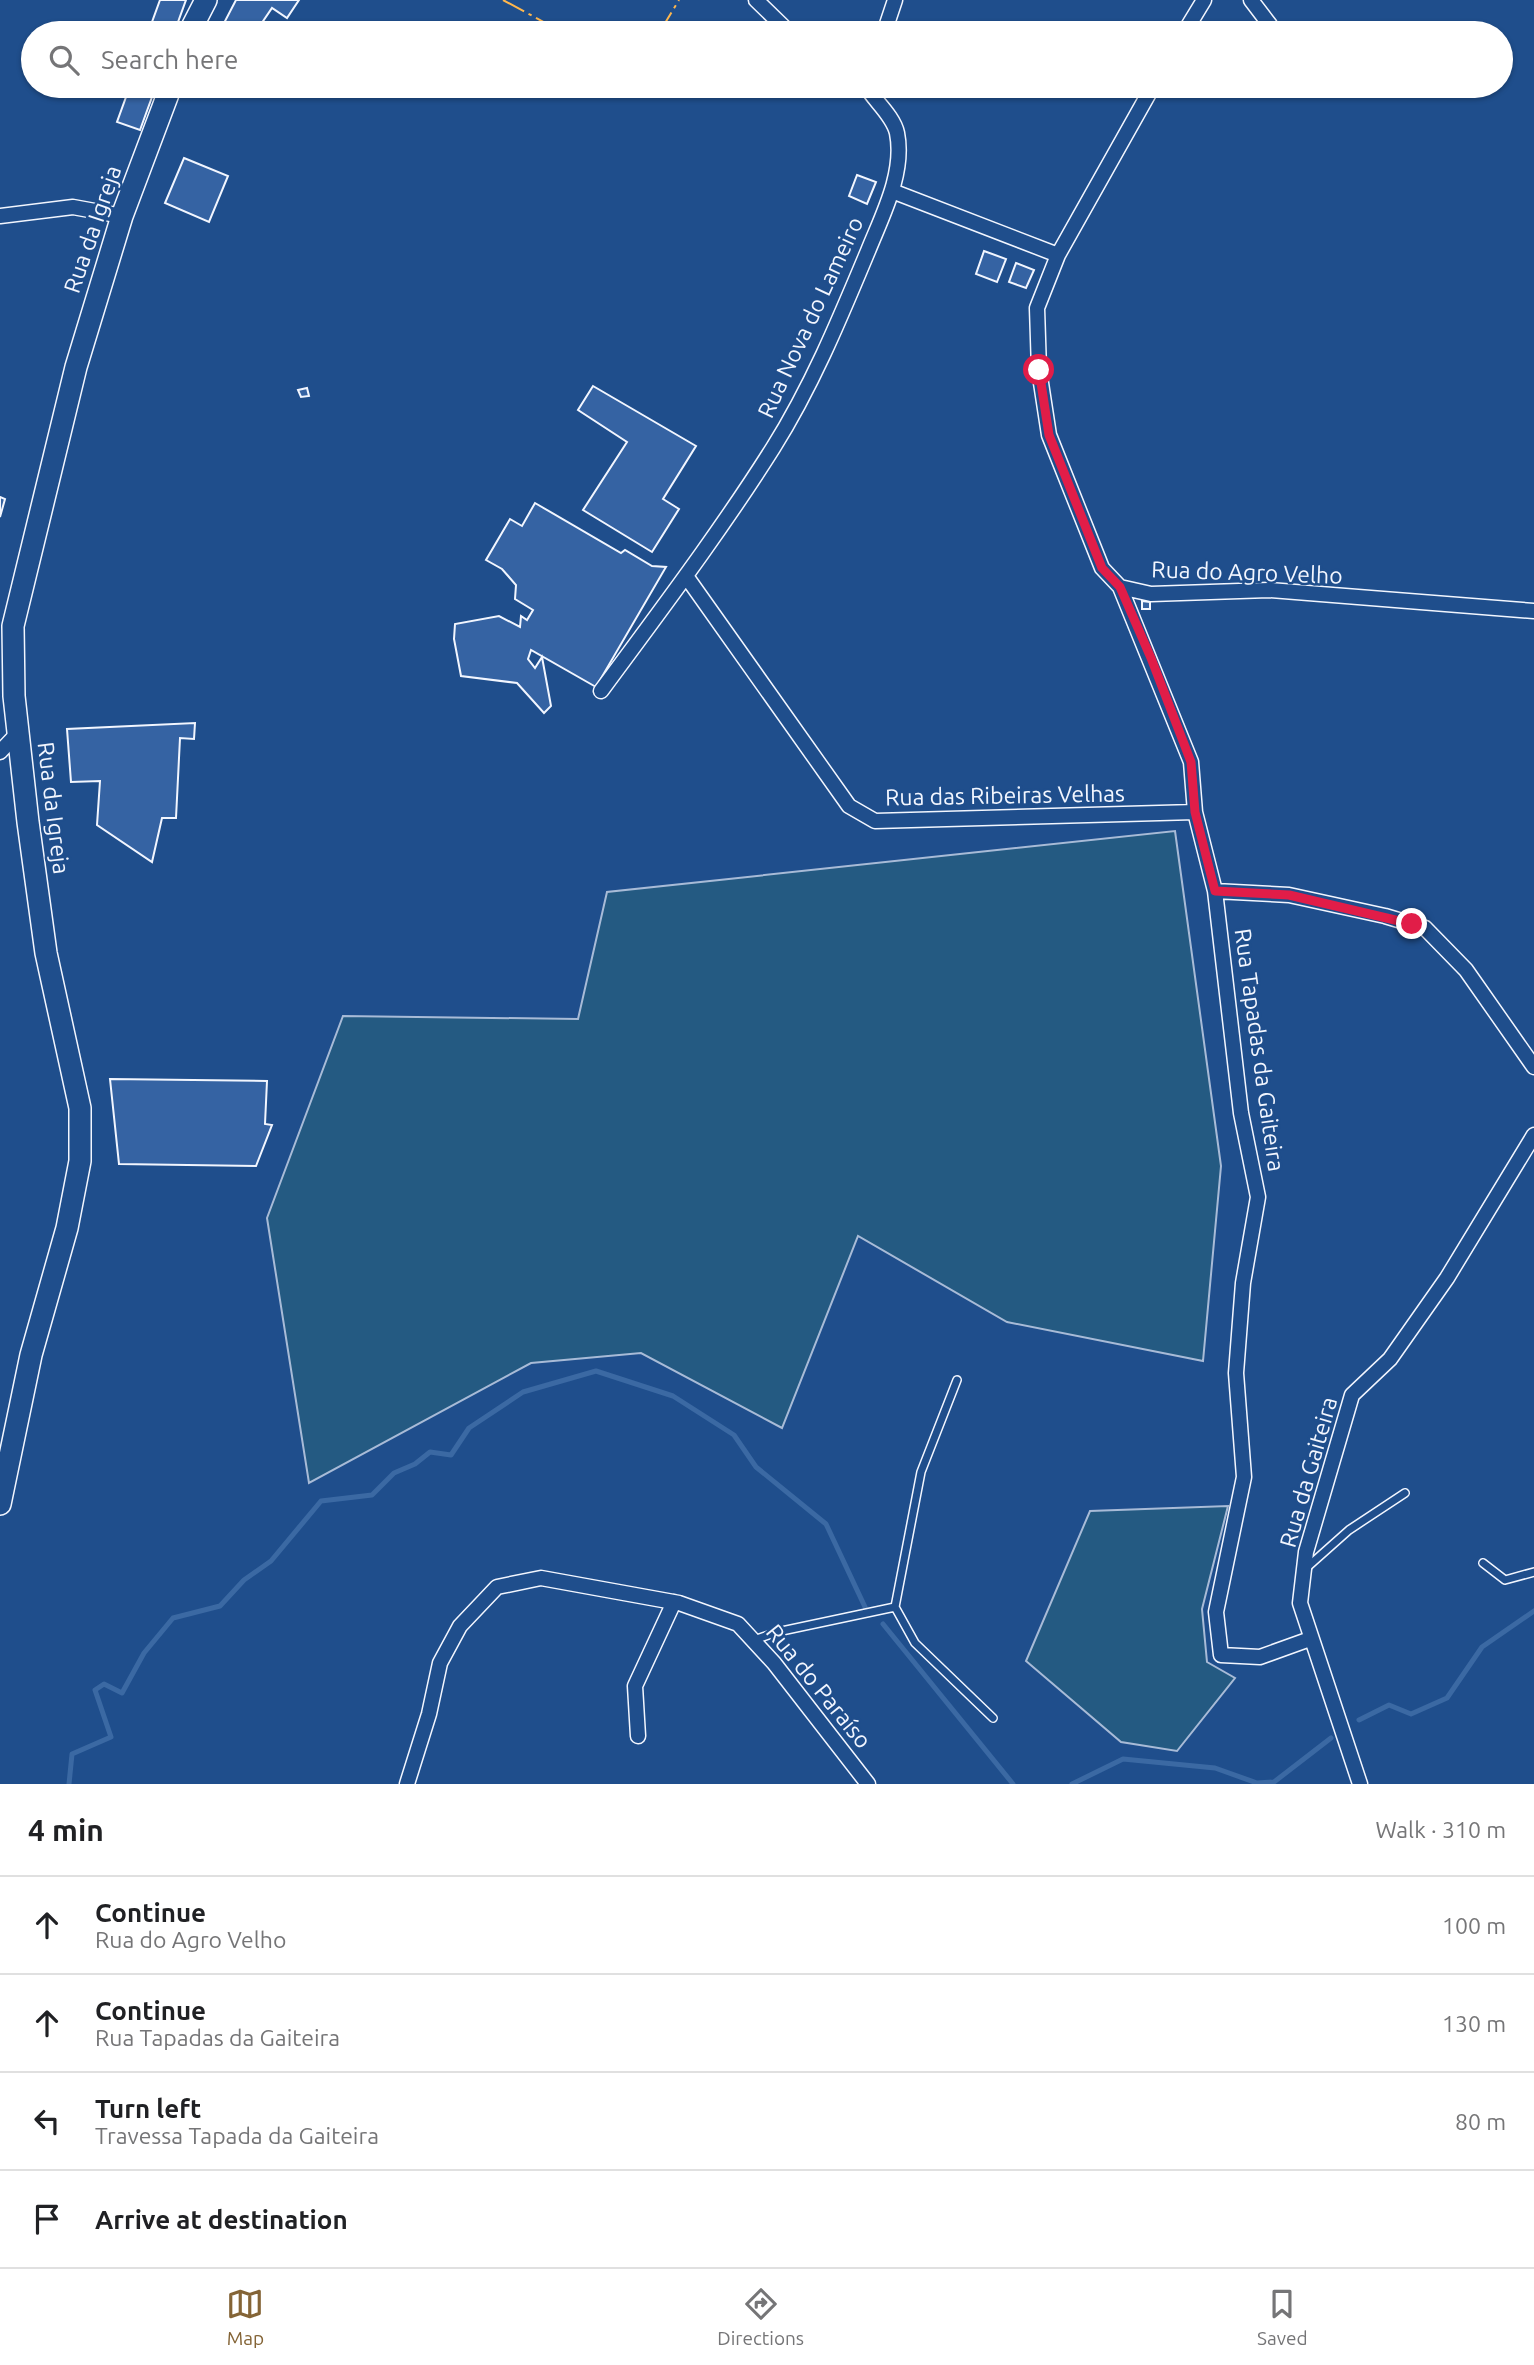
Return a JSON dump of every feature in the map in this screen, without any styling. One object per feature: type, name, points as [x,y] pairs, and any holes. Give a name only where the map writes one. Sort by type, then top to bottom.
[{"type":"main road","points":[[195,21],[206,0]]},
{"type":"main road","name":"Rua da Igreja","points":[[0,1504],[31,1355],[67,1228],[80,1161],[80,1108],[46,953],[13,696],[13,626],[76,366],[122,216],[166,98]]},
{"type":"street","points":[[756,0],[778,21]]},
{"type":"street","points":[[888,21],[895,0]]},
{"type":"street","points":[[1191,21],[1204,0]]},
{"type":"street","points":[[1251,0],[1267,21]]},
{"type":"street","name":"Rua Nova do Lameiro","points":[[601,691],[686,576],[774,446],[817,368],[892,191],[897,132],[883,104],[877,98]]},
{"type":"street","name":"Rua do Agro Velho","points":[[1146,98],[1058,255],[1037,308],[1039,370],[1049,435],[1102,568],[1120,587],[1151,594],[1269,590],[1534,611]]},
{"type":"street","points":[[892,191],[1058,255]]},
{"type":"street","points":[[0,216],[73,207],[122,216]]},
{"type":"street","name":"Rua das Ribeiras Velhas","points":[[686,576],[849,806],[874,821],[1195,812]]},
{"type":"street","name":"Rua Tapadas da Gaiteira","points":[[1120,587],[1191,762],[1195,812],[1215,891],[1241,1113],[1258,1196],[1243,1283],[1236,1373],[1244,1477],[1216,1612],[1221,1655],[1260,1657],[1310,1639]]},
{"type":"street","points":[[0,752],[18,733]]},
{"type":"street","points":[[1215,891],[1289,895],[1425,928],[1466,970],[1534,1067]]},
{"type":"street","name":"Rua da Gaiteira","points":[[1360,1784],[1300,1604],[1306,1552],[1352,1395],[1390,1359],[1447,1278],[1534,1135]]},
{"type":"street","name":"Rua do Paraíso","points":[[407,1784],[440,1663],[460,1626],[496,1587],[541,1578],[674,1602],[738,1624],[774,1662],[869,1784]]},
{"type":"street","points":[[638,1736],[635,1686],[674,1602]]},
{"type":"lane","points":[[957,1380],[921,1472],[895,1607],[915,1643],[993,1718]]},
{"type":"lane","points":[[1304,1571],[1349,1531],[1405,1493]]},
{"type":"lane","points":[[1483,1563],[1505,1580],[1534,1572]]},
{"type":"lane","points":[[753,1641],[777,1632],[895,1607]]},
{"type":"shaded area","points":[[1175,831],[1221,1166],[1203,1361],[1007,1322],[858,1236],[782,1428],[641,1353],[531,1363],[309,1483],[267,1218],[343,1016],[578,1019],[607,892]]},
{"type":"shaded area","points":[[1228,1506],[1202,1609],[1207,1662],[1235,1678],[1177,1751],[1121,1742],[1026,1661],[1090,1511]]},
{"type":"building","points":[[160,0],[186,0],[178,21],[152,21]]},
{"type":"building","points":[[236,0],[299,0],[287,18],[272,8],[263,21],[225,21]]},
{"type":"building","points":[[126,98],[152,98],[140,130],[117,122]]},
{"type":"building","points":[[184,158],[228,176],[209,222],[165,203]]},
{"type":"building","points":[[857,175],[876,182],[867,204],[849,196]]},
{"type":"building","points":[[984,251],[1006,259],[997,282],[976,274]]},
{"type":"building","points":[[1016,263],[1034,270],[1026,288],[1009,282]]},
{"type":"building","points":[[593,386],[696,446],[663,499],[679,509],[652,552],[583,510],[627,442],[578,410]]},
{"type":"building","points":[[307,388],[309,396],[301,397],[298,390]]},
{"type":"building","points":[[0,497],[5,499],[0,517]]},
{"type":"building","points":[[535,503],[621,553],[625,550],[652,566],[666,567],[596,687],[531,650],[528,659],[535,668],[542,657],[551,706],[544,713],[517,683],[461,676],[454,639],[455,624],[499,616],[520,627],[521,616],[527,620],[533,610],[515,599],[516,585],[502,569],[486,560],[510,519],[522,526]]},
{"type":"building","points":[[1142,601],[1150,602],[1150,609],[1142,609]]},
{"type":"building","points":[[195,723],[194,739],[180,738],[176,818],[162,818],[152,862],[97,825],[100,781],[71,782],[67,729]]},
{"type":"building","points":[[110,1079],[267,1081],[265,1124],[272,1125],[256,1166],[119,1164]]},
{"type":"waterway","points":[[69,1784],[72,1754],[111,1737],[95,1690],[104,1684],[122,1693],[144,1653],[173,1618],[220,1606],[244,1580],[271,1561],[321,1501],[372,1495],[394,1473],[415,1464],[430,1452],[451,1455],[469,1428],[523,1392],[596,1371],[673,1396],[734,1435],[756,1467],[826,1524],[865,1607]]},
{"type":"waterway","points":[[1359,1720],[1389,1705],[1411,1714],[1447,1698],[1482,1647],[1534,1611]]},
{"type":"waterway","points":[[883,1624],[1013,1784]]},
{"type":"waterway","points":[[1072,1784],[1123,1759],[1215,1768],[1257,1783],[1274,1782],[1331,1738]]},
{"type":"power","points":[[503,0],[542,21]]},
{"type":"power","points":[[666,21],[679,0]]},
{"type":"route","points":[[1039,370],[1049,435],[1102,568],[1120,587],[1151,658],[1191,762],[1195,812],[1215,891],[1289,895],[1412,924]]}]
